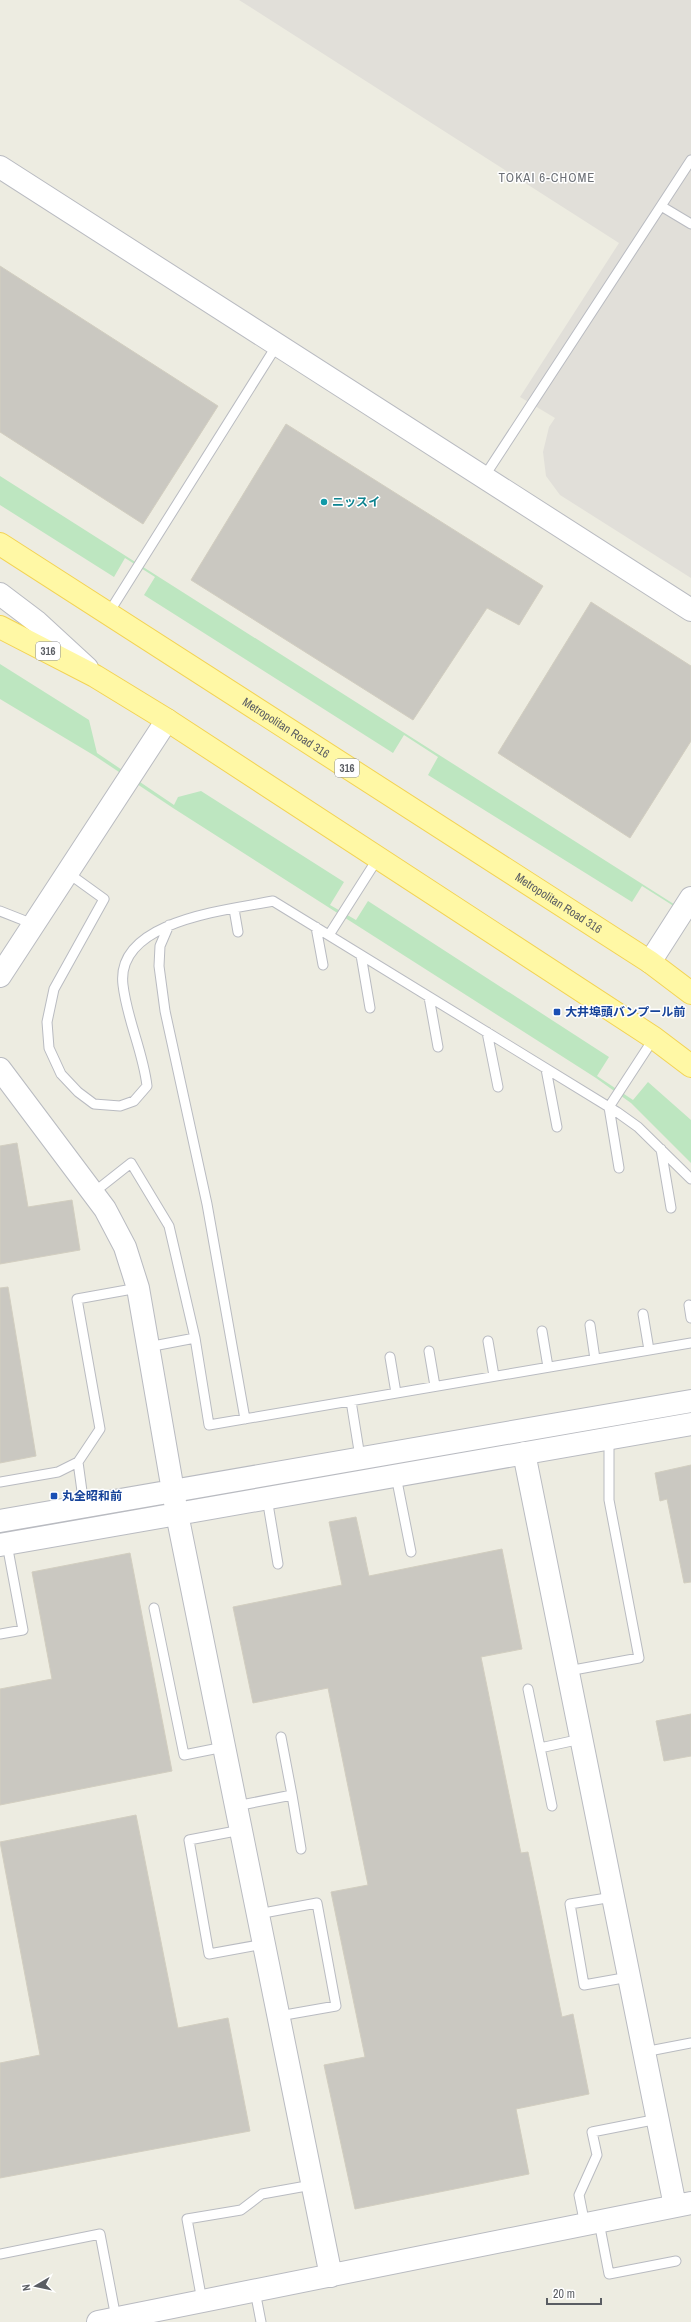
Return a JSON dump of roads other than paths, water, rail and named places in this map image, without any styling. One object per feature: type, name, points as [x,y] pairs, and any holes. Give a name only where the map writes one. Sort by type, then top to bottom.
[{"type":"main road","name":"Metropolitan Road 316","points":[[1,545],[650,962],[691,992]]},
{"type":"main road","name":"316","points":[[0,627],[95,676],[167,720],[654,1038],[691,1066]]},
{"type":"street","points":[[0,167],[691,610]]},
{"type":"street","points":[[4,599],[37,622],[95,676]]},
{"type":"street","points":[[0,976],[66,872],[167,720]]},
{"type":"street","points":[[650,962],[691,898]]},
{"type":"street","points":[[0,1069],[93,1193],[125,1247],[138,1288],[177,1514],[331,2276]]},
{"type":"street","points":[[0,1521],[360,1457],[691,1401]]},
{"type":"street","points":[[4,1544],[691,1424]]},
{"type":"street","points":[[107,2320],[683,2204],[658,2119],[524,1453]]},
{"type":"lane","points":[[484,477],[691,160]]},
{"type":"lane","points":[[661,206],[691,224]]},
{"type":"lane","points":[[107,614],[277,345]]},
{"type":"lane","points":[[329,935],[378,858]]},
{"type":"lane","points":[[66,872],[104,899],[54,990],[47,1022],[49,1048],[62,1074],[78,1092],[94,1104],[120,1106],[134,1101],[147,1086],[144,1063],[125,996],[123,983],[125,965],[130,952],[142,940],[169,926],[190,918],[273,901],[609,1107],[638,1127],[691,1179]]},
{"type":"lane","points":[[234,909],[238,932]]},
{"type":"lane","points":[[0,911],[33,924]]},
{"type":"lane","points":[[169,926],[160,946],[165,1011],[207,1204],[245,1419]]},
{"type":"lane","points":[[316,927],[323,965]]},
{"type":"lane","points":[[361,955],[370,1008]]},
{"type":"lane","points":[[429,997],[438,1047]]},
{"type":"lane","points":[[487,1032],[498,1087]]},
{"type":"lane","points":[[619,1168],[609,1107],[654,1038]]},
{"type":"lane","points":[[546,1069],[557,1127]]},
{"type":"lane","points":[[661,1149],[671,1208]]},
{"type":"lane","points":[[93,1193],[131,1163],[168,1226],[195,1338],[209,1425],[691,1343]]},
{"type":"lane","points":[[0,1482],[58,1472],[78,1462],[100,1428],[78,1299],[138,1288]]},
{"type":"lane","points":[[689,1305],[691,1318]]},
{"type":"lane","points":[[643,1314],[649,1350]]},
{"type":"lane","points":[[590,1325],[595,1359]]},
{"type":"lane","points":[[542,1331],[548,1367]]},
{"type":"lane","points":[[148,1347],[195,1338]]},
{"type":"lane","points":[[488,1341],[494,1376]]},
{"type":"lane","points":[[429,1351],[435,1386]]},
{"type":"lane","points":[[390,1357],[396,1393]]},
{"type":"lane","points":[[351,1401],[360,1457]]},
{"type":"lane","points":[[568,1671],[639,1658],[609,1500],[609,1438]]},
{"type":"lane","points":[[78,1462],[84,1506]]},
{"type":"lane","points":[[396,1476],[411,1552]]},
{"type":"lane","points":[[267,1498],[278,1564]]},
{"type":"lane","points":[[0,1634],[22,1630],[4,1544]]},
{"type":"lane","points":[[154,1608],[184,1755],[224,1747]]},
{"type":"lane","points":[[528,1689],[552,1806]]},
{"type":"lane","points":[[281,1737],[301,1849]]},
{"type":"lane","points":[[540,1748],[581,1740]]},
{"type":"lane","points":[[236,1806],[292,1794]]},
{"type":"lane","points":[[241,1830],[189,1840],[209,1954],[264,1944]]},
{"type":"lane","points":[[613,1897],[570,1904],[584,1985],[629,1977]]},
{"type":"lane","points":[[258,1914],[317,1903],[336,2006],[278,2016]]},
{"type":"lane","points":[[644,2052],[691,2043]]},
{"type":"lane","points":[[658,2119],[592,2132],[597,2154],[579,2195],[592,2223],[609,2274],[676,2261]]},
{"type":"lane","points":[[202,2301],[187,2219],[242,2210],[262,2194],[312,2185]]},
{"type":"lane","points":[[0,2254],[100,2234],[107,2320]]},
{"type":"lane","points":[[256,2291],[261,2322]]},
{"type":"place","name":"ニッスイ","points":[[324,502]]},
{"type":"place","name":"大井埠頭バンプール前","points":[[557,1012]]},
{"type":"place","name":"丸全昭和前","points":[[54,1496]]},
{"type":"district","name":"TOKAI 6-CHOME","points":[[547,177]]}]
